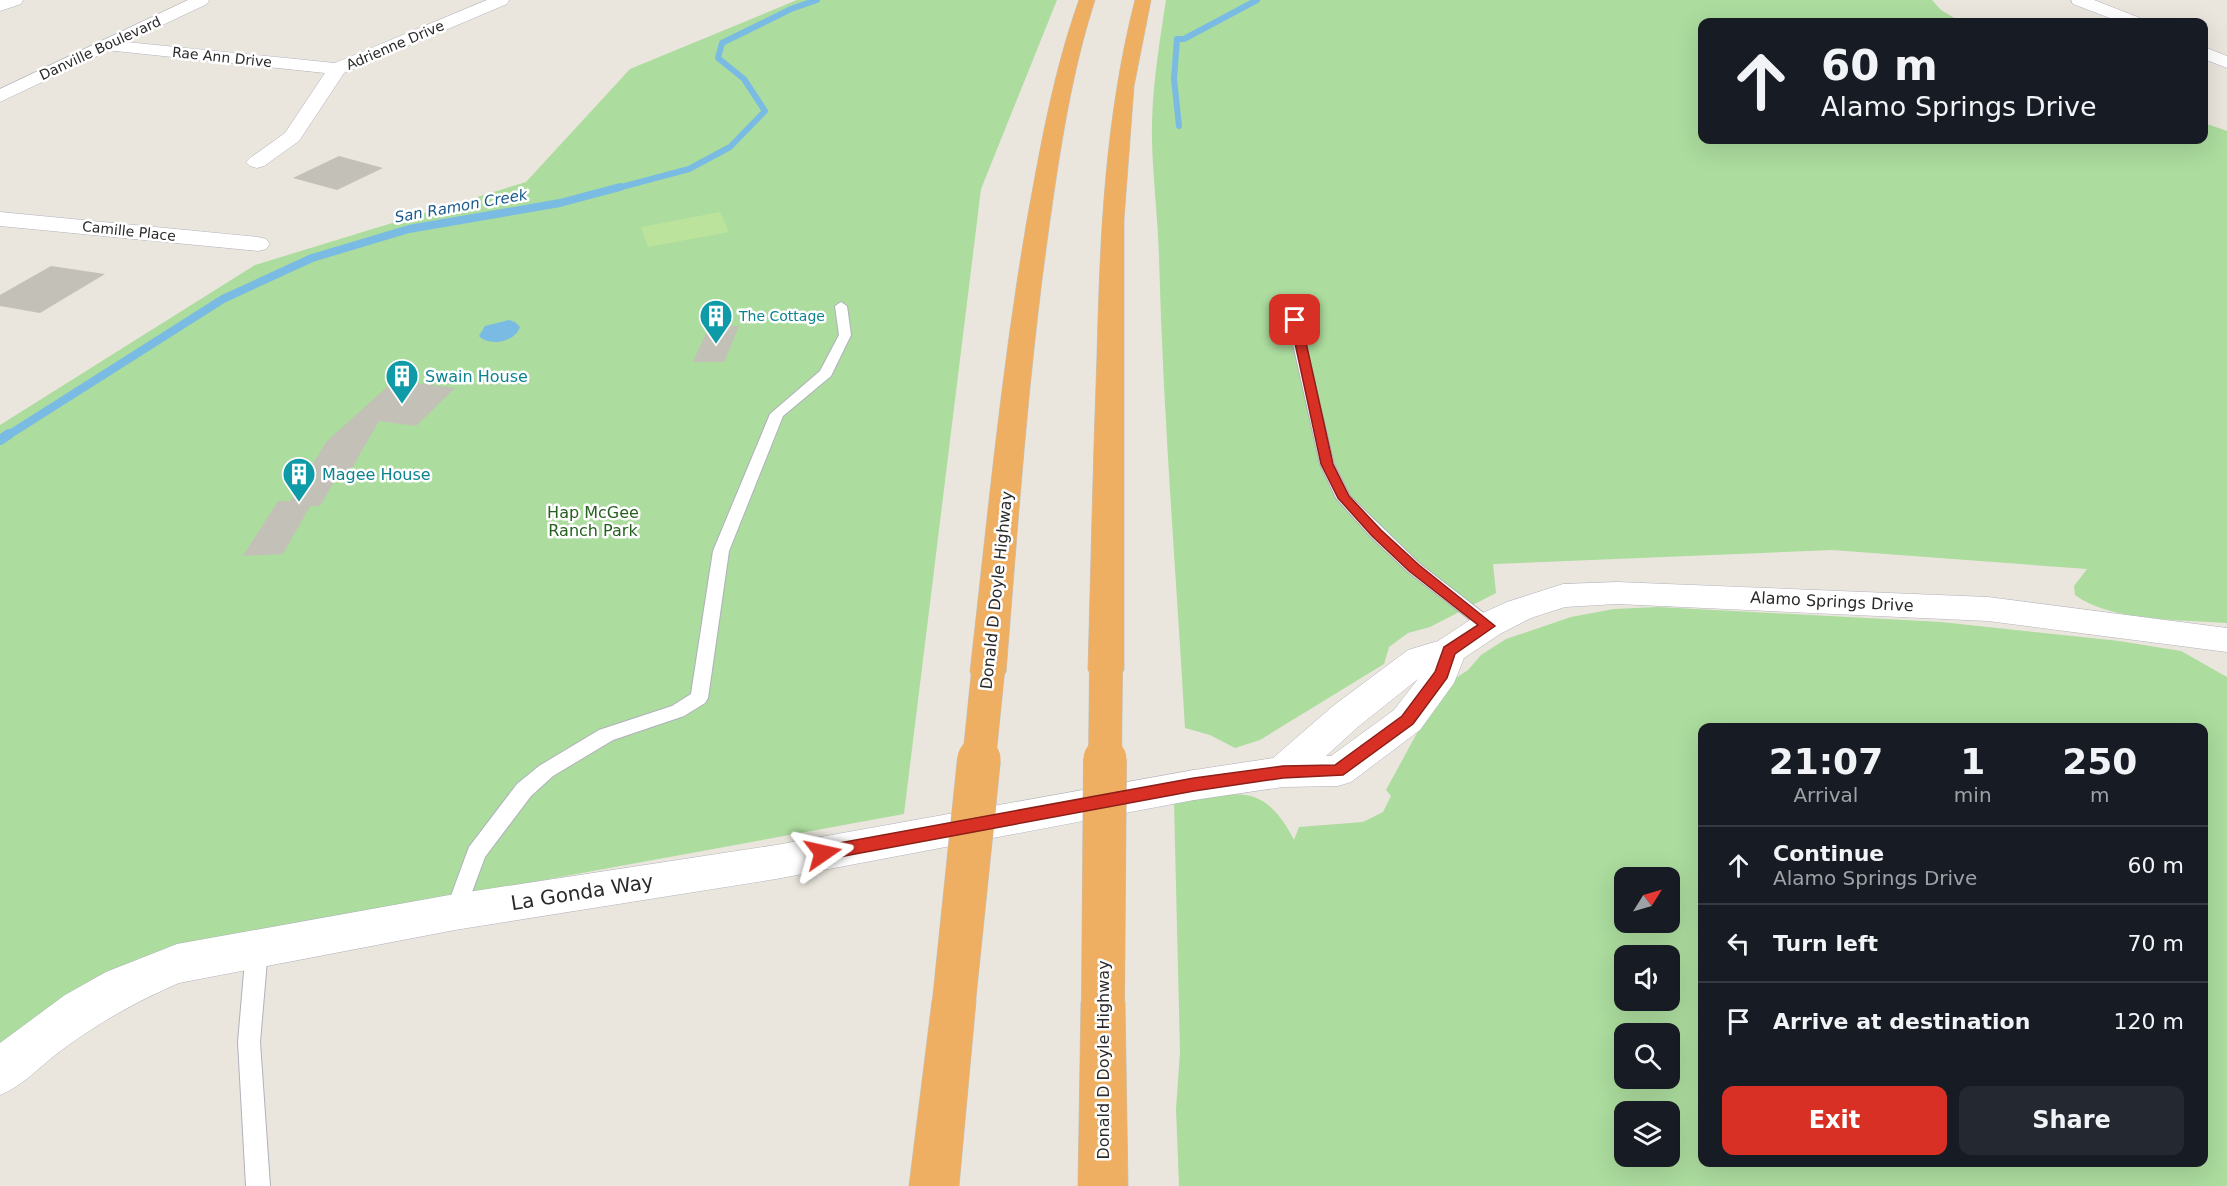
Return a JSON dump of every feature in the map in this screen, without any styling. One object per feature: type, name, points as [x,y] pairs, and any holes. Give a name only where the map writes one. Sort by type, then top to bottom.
[{"type":"highway","name":"Donald D Doyle Highway","points":[[934,1186],[1025,294],[1062,82],[1075,33],[1087,0]]},
{"type":"highway","name":"Donald D Doyle Highway","points":[[1103,1186],[1110,296],[1125,82],[1133,35],[1143,0]]},
{"type":"street","points":[[0,6],[15,0]]},
{"type":"street","name":"Danville Boulevard","points":[[0,96],[201,0]]},
{"type":"street","name":"Adrienne Drive","points":[[257,162],[292,137],[337,69],[501,0]]},
{"type":"street","points":[[2079,0],[2124,18]]},
{"type":"street","name":"Rae Ann Drive","points":[[106,45],[337,69]]},
{"type":"street","points":[[2208,54],[2227,63]]},
{"type":"street","name":"Camille Place","points":[[0,219],[258,244]]},
{"type":"street","name":"Alamo Springs Drive","points":[[1194,785],[1283,772],[1338,771],[1407,720],[1442,674],[1449,651],[1488,626],[1519,610],[1563,596],[1617,593],[1988,609],[2227,640]]},
{"type":"street","name":"La Gonda Way","points":[[0,1072],[41,1038],[81,1010],[122,986],[177,964],[455,912],[776,862],[1194,785]]},
{"type":"lane","points":[[1293,305],[1297,335],[1327,464],[1344,498],[1414,568],[1488,626]]},
{"type":"lane","points":[[455,912],[476,853],[524,790],[546,771],[606,735],[678,711],[699,698],[721,551],[777,414],[826,373],[846,335],[841,306]]},
{"type":"lane","points":[[257,949],[249,1042],[258,1186]]},
{"type":"green space","name":"Hap McGee Ranch Park","points":[[797,0],[1057,0],[981,189],[904,814],[211,941],[0,1049],[0,425],[255,265],[526,182],[630,69]]},
{"type":"green space","points":[[1166,0],[1932,0],[1941,10],[1954,18],[1698,18],[1698,144],[2208,144],[2208,124],[2227,131],[2227,623],[2148,618],[2107,610],[2090,604],[2075,595],[2074,586],[2087,569],[1832,550],[1493,564],[1496,593],[1430,627],[1408,633],[1389,647],[1384,664],[1260,740],[1235,748],[1210,735],[1185,728],[1152,139],[1155,76]]},
{"type":"green space","points":[[720,212],[729,232],[648,247],[641,227]]},
{"type":"green space","points":[[1658,607],[1941,622],[2119,641],[2181,651],[2227,677],[2227,1186],[1179,1186],[1176,1109],[1180,1052],[1174,802],[1229,795],[1257,798],[1270,806],[1294,840],[1299,827],[1363,822],[1383,812],[1391,796],[1386,790],[1442,687],[1468,670],[1481,655],[1506,639],[1571,617],[1614,609]]},
{"type":"water","points":[[509,320],[520,327],[508,339],[495,342],[479,336],[485,326]]},
{"type":"building","points":[[339,156],[383,168],[337,190],[293,178]]},
{"type":"building","points":[[51,266],[105,274],[40,313],[0,306],[0,295]]},
{"type":"building","points":[[709,326],[739,326],[724,362],[693,362]]},
{"type":"building","points":[[398,377],[402,381],[455,388],[416,426],[379,421],[349,473],[343,473],[338,482],[334,482],[320,506],[310,506],[283,554],[243,556],[278,501],[290,501],[327,441]]},
{"type":"waterway","name":"San Ramon Creek","points":[[614,189],[689,169],[730,147],[765,111],[744,79],[718,58],[722,43],[791,9],[817,0]]},
{"type":"waterway","points":[[1179,126],[1174,79],[1177,39],[1184,39],[1257,0]]},
{"type":"waterway","name":"San Ramon Creek","points":[[7,436],[223,299],[312,258],[409,229],[560,203],[620,187]]},
{"type":"waterway","name":"San Ramon Creek","points":[[0,440],[9,434]]},
{"type":"place","name":"The Cottage","points":[[716,345]]},
{"type":"place","name":"Swain House","points":[[402,405]]},
{"type":"place","name":"Magee House","points":[[299,503]]},
{"type":"route","points":[[823,853],[1194,785],[1283,772],[1338,771],[1407,720],[1442,674],[1449,651],[1488,626],[1414,568],[1344,498],[1327,464],[1295,320]]}]
